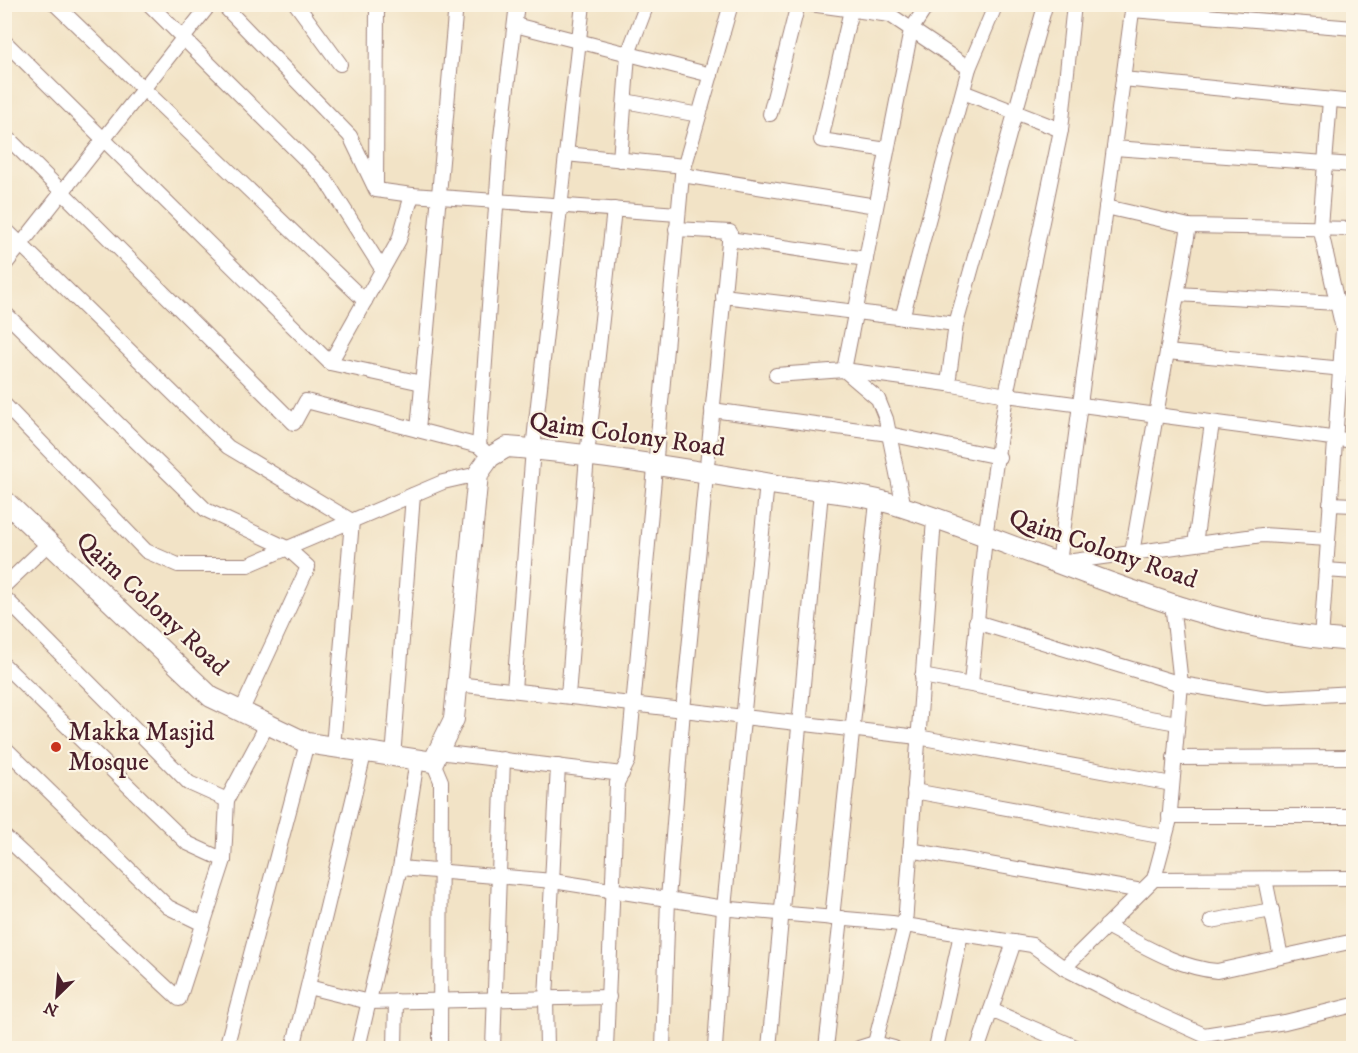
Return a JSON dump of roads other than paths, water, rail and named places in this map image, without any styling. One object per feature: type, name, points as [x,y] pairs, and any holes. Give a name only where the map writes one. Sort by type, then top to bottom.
[{"type":"street","points":[[55,4],[365,301]]},
{"type":"street","points":[[149,4],[325,179],[382,269]]},
{"type":"street","points":[[4,266],[210,4]]},
{"type":"street","points":[[222,4],[350,136],[375,190]]},
{"type":"street","points":[[375,190],[377,4]]},
{"type":"street","points":[[418,430],[456,4]]},
{"type":"street","points":[[358,1048],[400,868],[429,758],[454,719],[478,474],[485,452],[496,200],[516,4]]},
{"type":"street","points":[[514,690],[533,449],[583,4]]},
{"type":"street","points":[[620,160],[628,54],[647,4]]},
{"type":"street","points":[[606,1048],[617,783],[628,761],[653,465],[683,170],[732,4]]},
{"type":"street","points":[[770,114],[798,4]]},
{"type":"street","points":[[810,4],[890,15],[969,68]]},
{"type":"street","points":[[844,370],[911,30],[928,4]]},
{"type":"street","points":[[902,318],[969,68],[996,4]]},
{"type":"street","points":[[971,684],[986,537],[1006,395],[1061,130],[1074,4]]},
{"type":"street","points":[[298,5],[340,64]]},
{"type":"street","points":[[948,384],[956,324],[1045,6]]},
{"type":"street","points":[[1328,539],[1262,535],[1059,563],[1132,7],[1353,28]]},
{"type":"street","points":[[858,9],[821,140],[887,150]]},
{"type":"street","points":[[515,25],[711,75]]},
{"type":"street","points":[[4,40],[330,363],[422,383]]},
{"type":"street","points":[[1123,79],[1353,102]]},
{"type":"street","points":[[963,92],[1061,130]]},
{"type":"street","points":[[1321,639],[1335,440],[1347,370],[1343,329],[1320,227],[1330,100]]},
{"type":"street","points":[[625,101],[699,115]]},
{"type":"street","points":[[4,134],[294,423],[306,401],[418,430],[485,452]]},
{"type":"street","points":[[1114,148],[1353,165]]},
{"type":"street","points":[[566,154],[683,170],[876,206]]},
{"type":"street","points":[[375,190],[412,195],[678,214]]},
{"type":"street","points":[[330,363],[399,240],[412,195]]},
{"type":"street","points":[[1106,207],[1189,226],[1353,229]]},
{"type":"street","points":[[567,696],[587,456],[614,209]]},
{"type":"street","points":[[1132,553],[1189,226]]},
{"type":"street","points":[[4,228],[228,447],[352,521]]},
{"type":"street","points":[[663,1048],[668,899],[683,710],[730,232],[676,229]]},
{"type":"street","points":[[729,239],[866,259]]},
{"type":"street","points":[[1177,294],[1353,304]]},
{"type":"street","points":[[723,296],[956,324]]},
{"type":"street","points":[[4,312],[206,510],[287,548],[308,567],[241,712]]},
{"type":"street","points":[[1167,352],[1347,370]]},
{"type":"street","points":[[844,370],[878,399],[889,434],[904,508]]},
{"type":"street","points":[[776,375],[844,370],[948,384],[1006,395],[1353,441]]},
{"type":"street","points":[[4,404],[146,551],[178,565],[248,565],[443,482],[478,474]]},
{"type":"street","points":[[712,410],[889,434],[999,457]]},
{"type":"street","points":[[1195,544],[1212,423]]},
{"type":"street","name":"Qaim Colony Road","points":[[485,452],[507,447],[533,449],[706,472],[878,501],[904,508],[1172,603],[1245,625],[1321,639],[1353,641]]},
{"type":"street","points":[[715,1048],[724,908],[745,719],[767,483]]},
{"type":"street","points":[[769,1048],[821,492]]},
{"type":"street","points":[[393,758],[413,495]]},
{"type":"street","name":"Qaim Colony Road","points":[[4,500],[211,697],[307,743],[393,758],[429,758]]},
{"type":"street","points":[[826,1048],[851,730],[878,501]]},
{"type":"street","points":[[1330,504],[1353,505]]},
{"type":"street","points":[[875,1042],[905,925],[934,519]]},
{"type":"street","points":[[333,747],[352,521]]},
{"type":"street","points":[[4,586],[48,544]]},
{"type":"street","points":[[1326,570],[1353,572]]},
{"type":"street","points":[[4,597],[189,783],[226,800]]},
{"type":"street","points":[[1064,968],[1154,879],[1169,816],[1181,684],[1172,603]]},
{"type":"street","points":[[976,622],[1181,684],[1267,698],[1353,693]]},
{"type":"street","points":[[4,665],[187,843],[224,860]]},
{"type":"street","points":[[922,676],[1177,723]]},
{"type":"street","points":[[458,684],[745,719],[918,737],[1172,784]]},
{"type":"street","points":[[5,836],[179,999],[224,860],[226,800],[267,725]]},
{"type":"street","points":[[226,1048],[307,743]]},
{"type":"street","points":[[4,747],[168,907],[203,924]]},
{"type":"street","points":[[293,1048],[364,754]]},
{"type":"street","points":[[1174,758],[1353,757]]},
{"type":"street","points":[[429,758],[503,759],[622,774]]},
{"type":"street","points":[[429,758],[441,781],[440,1048]]},
{"type":"street","points":[[493,1048],[503,759]]},
{"type":"street","points":[[547,1048],[546,998],[558,766]]},
{"type":"street","points":[[914,791],[1165,837]]},
{"type":"street","points":[[1169,816],[1353,816]]},
{"type":"street","points":[[910,850],[1142,891]]},
{"type":"street","points":[[400,868],[552,882],[724,908],[905,925],[1032,945],[1064,968],[1203,1042],[1353,1005]]},
{"type":"street","points":[[1154,879],[1353,878]]},
{"type":"street","points":[[1265,879],[1281,957]]},
{"type":"street","points":[[1211,921],[1272,910]]},
{"type":"street","points":[[1107,926],[1176,961],[1203,970],[1217,971],[1353,941]]},
{"type":"street","points":[[936,1048],[961,934]]},
{"type":"street","points":[[978,1048],[1014,942]]},
{"type":"street","points":[[308,987],[369,1002],[609,997]]},
{"type":"street","points":[[395,1048],[396,1001]]},
{"type":"street","points":[[991,1010],[1078,1048]]},
{"type":"street","points":[[859,1048],[875,1042],[894,1048]]},
{"type":"place","name":"Makka Masjid Mosque","points":[[56,747]]}]
